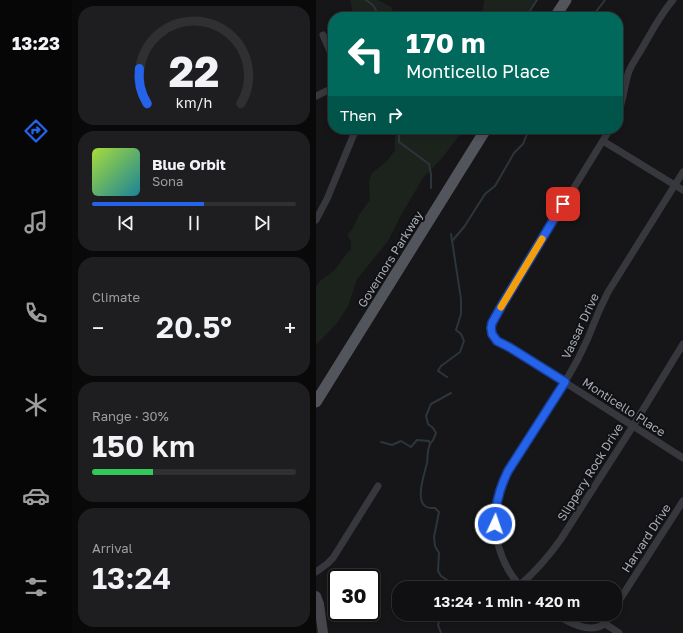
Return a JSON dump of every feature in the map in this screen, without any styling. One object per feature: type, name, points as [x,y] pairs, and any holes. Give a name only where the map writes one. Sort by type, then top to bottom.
[{"type":"main road","points":[[558,12],[566,0]]},
{"type":"main road","name":"Governors Parkway","points":[[316,402],[483,134]]},
{"type":"street","points":[[623,97],[629,70],[661,15],[673,0]]},
{"type":"street","points":[[323,35],[328,46]]},
{"type":"street","points":[[316,96],[328,90]]},
{"type":"street","points":[[316,220],[330,192],[354,134]]},
{"type":"street","name":"Monticello Place","points":[[607,134],[502,305],[492,323],[492,334],[497,341],[565,382],[683,458]]},
{"type":"street","points":[[603,141],[683,190]]},
{"type":"street","name":"Vassar Drive","points":[[517,581],[510,572],[500,550],[495,524],[497,500],[502,482],[565,382],[588,338],[607,294],[683,172]]},
{"type":"street","name":"Slippery Rock Drive","points":[[527,581],[553,551],[633,426],[683,344]]},
{"type":"street","points":[[316,572],[333,558],[378,486]]},
{"type":"street","name":"Harvard Drive","points":[[622,596],[683,500]]},
{"type":"street","points":[[316,596],[319,604],[323,633]]},
{"type":"street","points":[[567,621],[582,630],[588,631],[598,628],[604,623],[619,633]]},
{"type":"shaded area","points":[[350,0],[378,0],[391,7],[394,12],[353,12]]},
{"type":"shaded area","points":[[484,0],[537,0],[529,12],[483,12]]},
{"type":"shaded area","points":[[395,134],[459,134],[442,158],[423,178],[388,241],[357,279],[348,306],[337,323],[316,345],[316,287],[320,281],[334,271],[351,249],[351,241],[347,235],[370,200],[369,181],[372,173],[387,161],[395,150]]},
{"type":"waterway","points":[[366,0],[372,5],[376,12]]},
{"type":"waterway","points":[[529,12],[537,0]]},
{"type":"waterway","points":[[596,12],[605,0]]},
{"type":"waterway","points":[[399,134],[399,142],[429,164],[431,188]]},
{"type":"waterway","points":[[452,241],[464,227],[485,194],[495,186],[514,153],[523,144],[527,134]]},
{"type":"waterway","points":[[447,377],[438,371],[441,366],[460,352],[464,341],[461,334],[456,330],[461,314],[461,299],[451,234]]},
{"type":"waterway","points":[[430,444],[436,433],[428,424],[426,416],[431,404],[451,393]]},
{"type":"waterway","points":[[381,442],[392,445],[401,441],[411,447],[417,440],[429,441],[430,444],[421,496],[426,507],[435,508],[439,512],[434,537],[435,546],[439,553],[438,571],[441,576],[448,581]]},
{"type":"waterway","points":[[439,621],[438,625],[441,633]]},
{"type":"slow traffic","points":[[501,307],[542,239]]},
{"type":"route","points":[[495,524],[495,512],[502,482],[565,382],[497,341],[491,331],[492,323],[563,204]]}]
